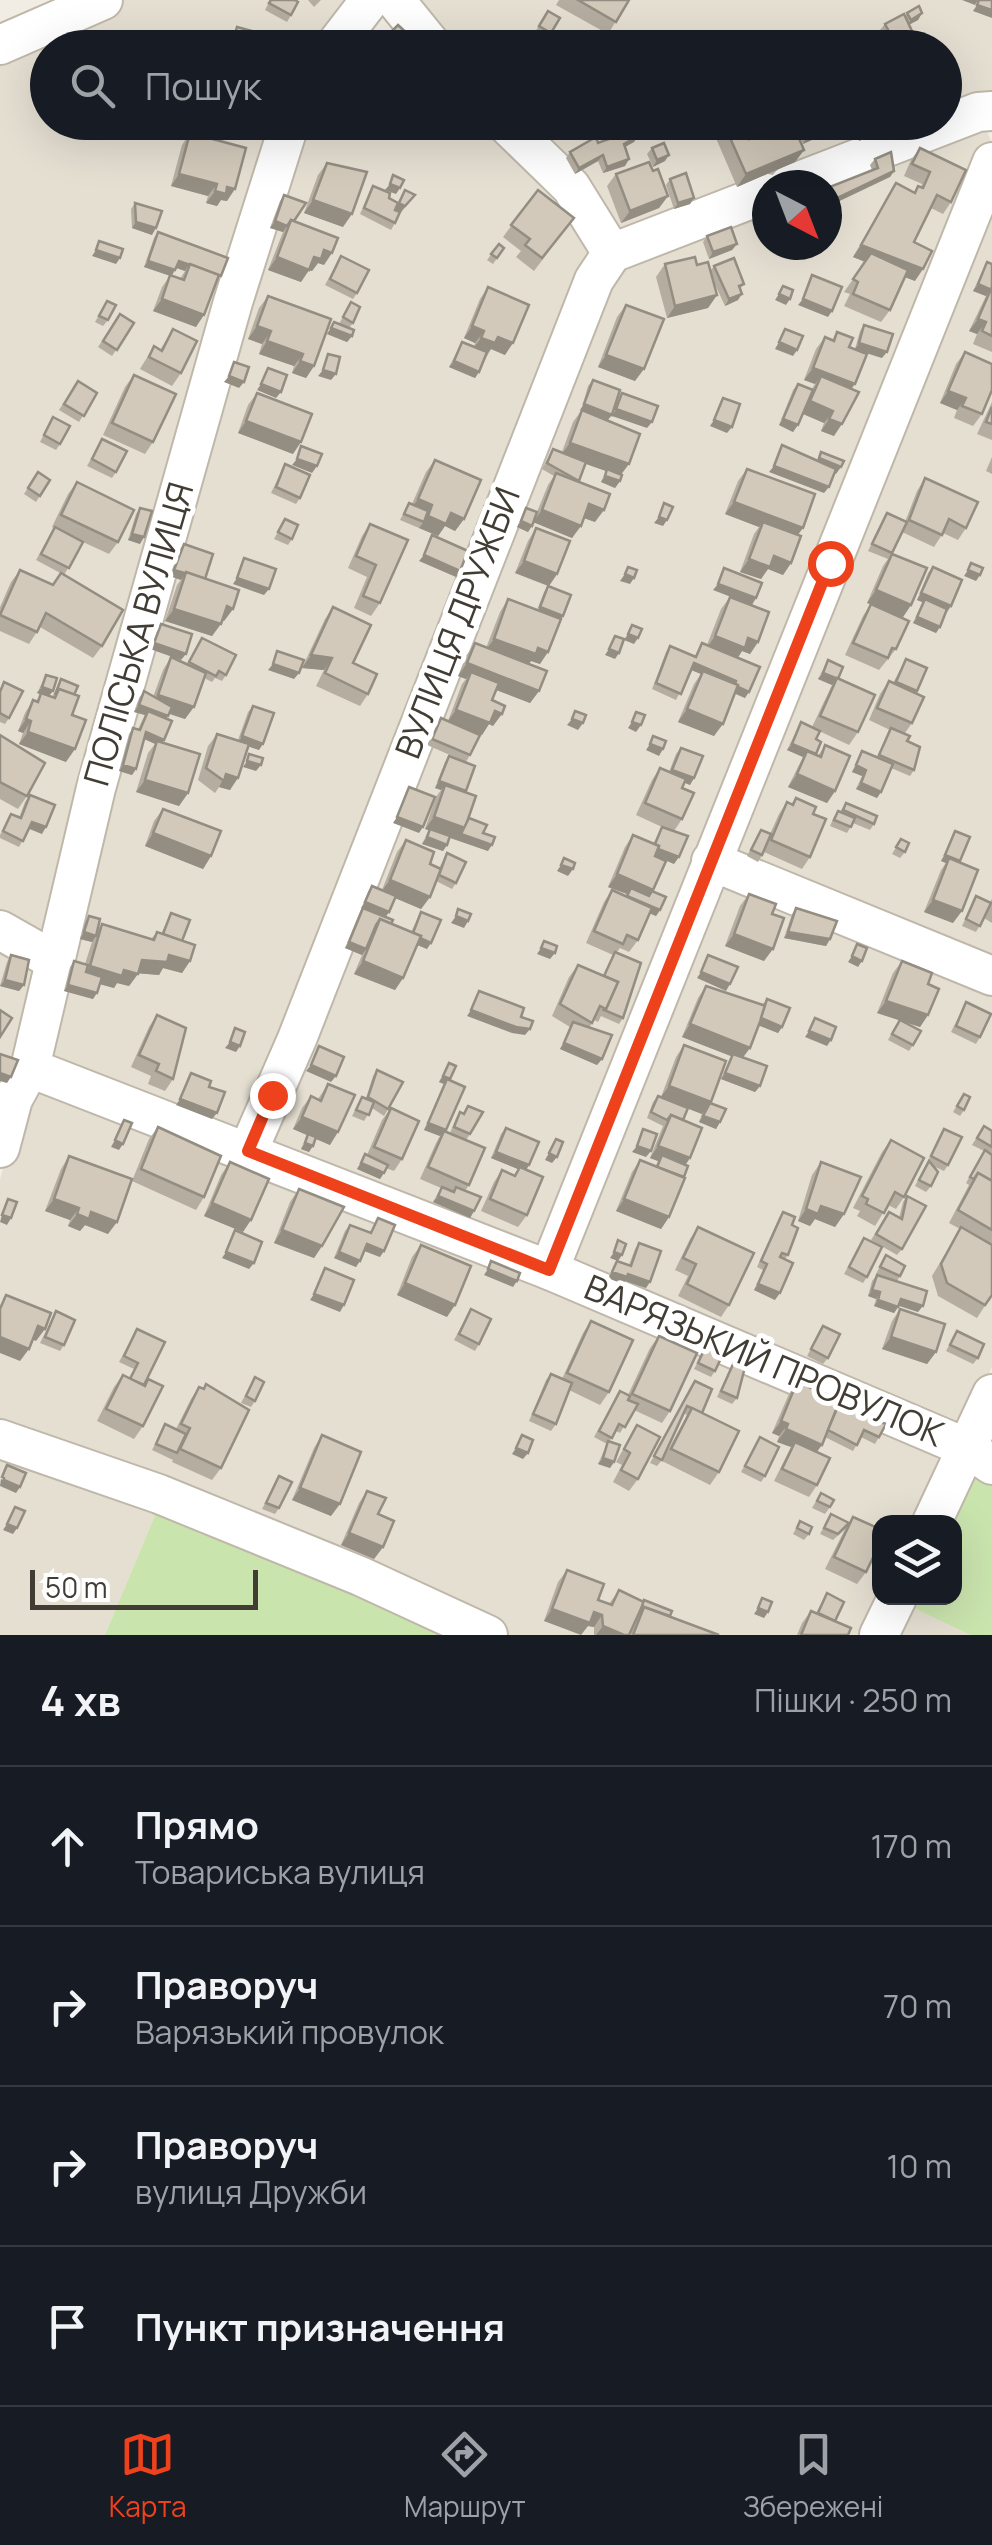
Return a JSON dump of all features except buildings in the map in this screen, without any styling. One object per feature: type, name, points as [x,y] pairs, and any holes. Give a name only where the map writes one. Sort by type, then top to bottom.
[{"type":"street","points":[[34,30],[102,0]]},
{"type":"street","points":[[347,30],[370,0]]},
{"type":"street","points":[[395,0],[419,30]]},
{"type":"street","points":[[0,45],[30,32]]},
{"type":"street","points":[[962,118],[992,111]]},
{"type":"street","name":"ПОЛІСЬКА ВУЛИЦЯ","points":[[0,1148],[13,1099],[30,1068],[53,960],[156,572],[285,140]]},
{"type":"street","points":[[523,140],[571,187],[612,253],[752,199]]},
{"type":"street","points":[[828,170],[906,140]]},
{"type":"street","points":[[549,1270],[992,162]]},
{"type":"street","name":"ВУЛИЦЯ ДРУЖБИ","points":[[248,1151],[297,1039],[542,404],[594,280],[612,253]]},
{"type":"street","points":[[711,862],[992,976]]},
{"type":"street","points":[[0,930],[53,960]]},
{"type":"street","name":"ВАРЯЗЬКИЙ ПРОВУЛОК","points":[[30,1068],[549,1270],[979,1456]]},
{"type":"street","points":[[937,1515],[979,1456],[992,1394]]},
{"type":"street","points":[[0,1440],[159,1494],[360,1576],[488,1635]]},
{"type":"street","points":[[879,1635],[894,1605]]},
{"type":"shaded area","points":[[115,0],[362,0],[337,30],[46,30]]},
{"type":"shaded area","points":[[408,0],[992,0],[992,99],[962,110],[962,30],[432,30]]},
{"type":"shaded area","points":[[30,37],[30,140],[277,140],[53,931],[39,944],[0,923],[0,50]]},
{"type":"shaded area","points":[[985,128],[992,142],[552,1232],[532,1252],[271,1153],[263,1128],[616,267],[752,208],[752,260],[842,260],[842,180],[952,140],[962,140],[962,136]]},
{"type":"shaded area","points":[[292,140],[509,140],[601,244],[247,1120],[232,1132],[55,1066],[42,1047]]},
{"type":"shaded area","points":[[530,140],[882,140],[802,170],[752,170],[752,189],[614,241]]},
{"type":"shaded area","points":[[992,184],[992,969],[725,849]]},
{"type":"shaded area","points":[[743,883],[992,983],[992,1367],[961,1433],[574,1269],[567,1248],[709,887]]},
{"type":"shaded area","points":[[0,935],[42,977],[0,1117]]},
{"type":"shaded area","points":[[58,1085],[949,1456],[928,1515],[872,1515],[872,1605],[878,1605],[871,1635],[500,1635],[0,1430],[0,1180],[22,1095]]},
{"type":"shaded area","points":[[0,1445],[161,1501],[105,1635],[0,1635]]},
{"type":"shaded area","points":[[907,1605],[970,1635],[891,1635]]},
{"type":"green space","points":[[969,1472],[992,1474],[992,1635],[970,1635],[907,1605],[962,1605],[962,1515],[948,1515]]},
{"type":"green space","points":[[161,1501],[472,1635],[105,1635]]},
{"type":"route","points":[[272,1095],[248,1151],[549,1270],[830,563]]}]
